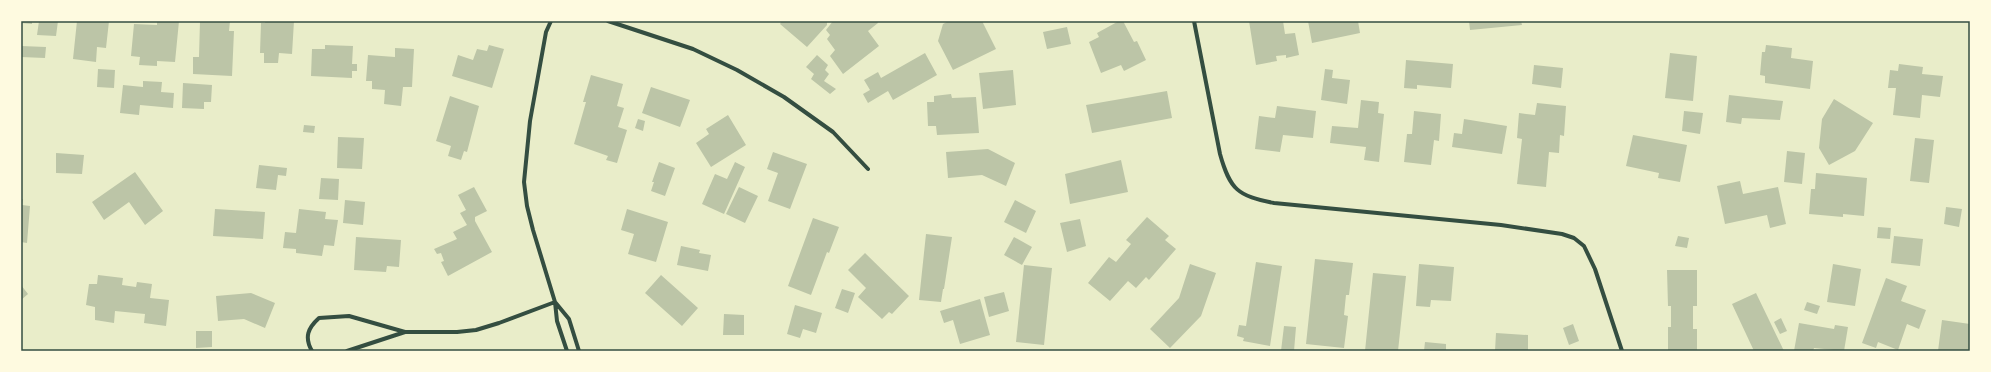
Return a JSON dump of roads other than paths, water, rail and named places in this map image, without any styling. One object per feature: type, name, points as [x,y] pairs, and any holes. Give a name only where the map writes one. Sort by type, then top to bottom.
[{"type":"street","points":[[551,21],[546,32],[530,121],[524,182],[527,206],[533,230],[555,302],[556,321],[567,351]]},
{"type":"street","points":[[608,21],[692,49],[737,70],[784,97],[833,132],[868,169]]},
{"type":"street","points":[[1194,21],[1220,154],[1225,175],[1233,187],[1246,196],[1274,203],[1501,225],[1562,234],[1574,238],[1584,246],[1595,269],[1622,351]]},
{"type":"street","points":[[312,351],[307,342],[307,332],[319,318],[349,316],[405,332],[457,332],[476,330],[499,324],[555,302]]},
{"type":"street","points":[[555,302],[569,319],[579,351]]},
{"type":"street","points":[[347,351],[405,332]]}]
